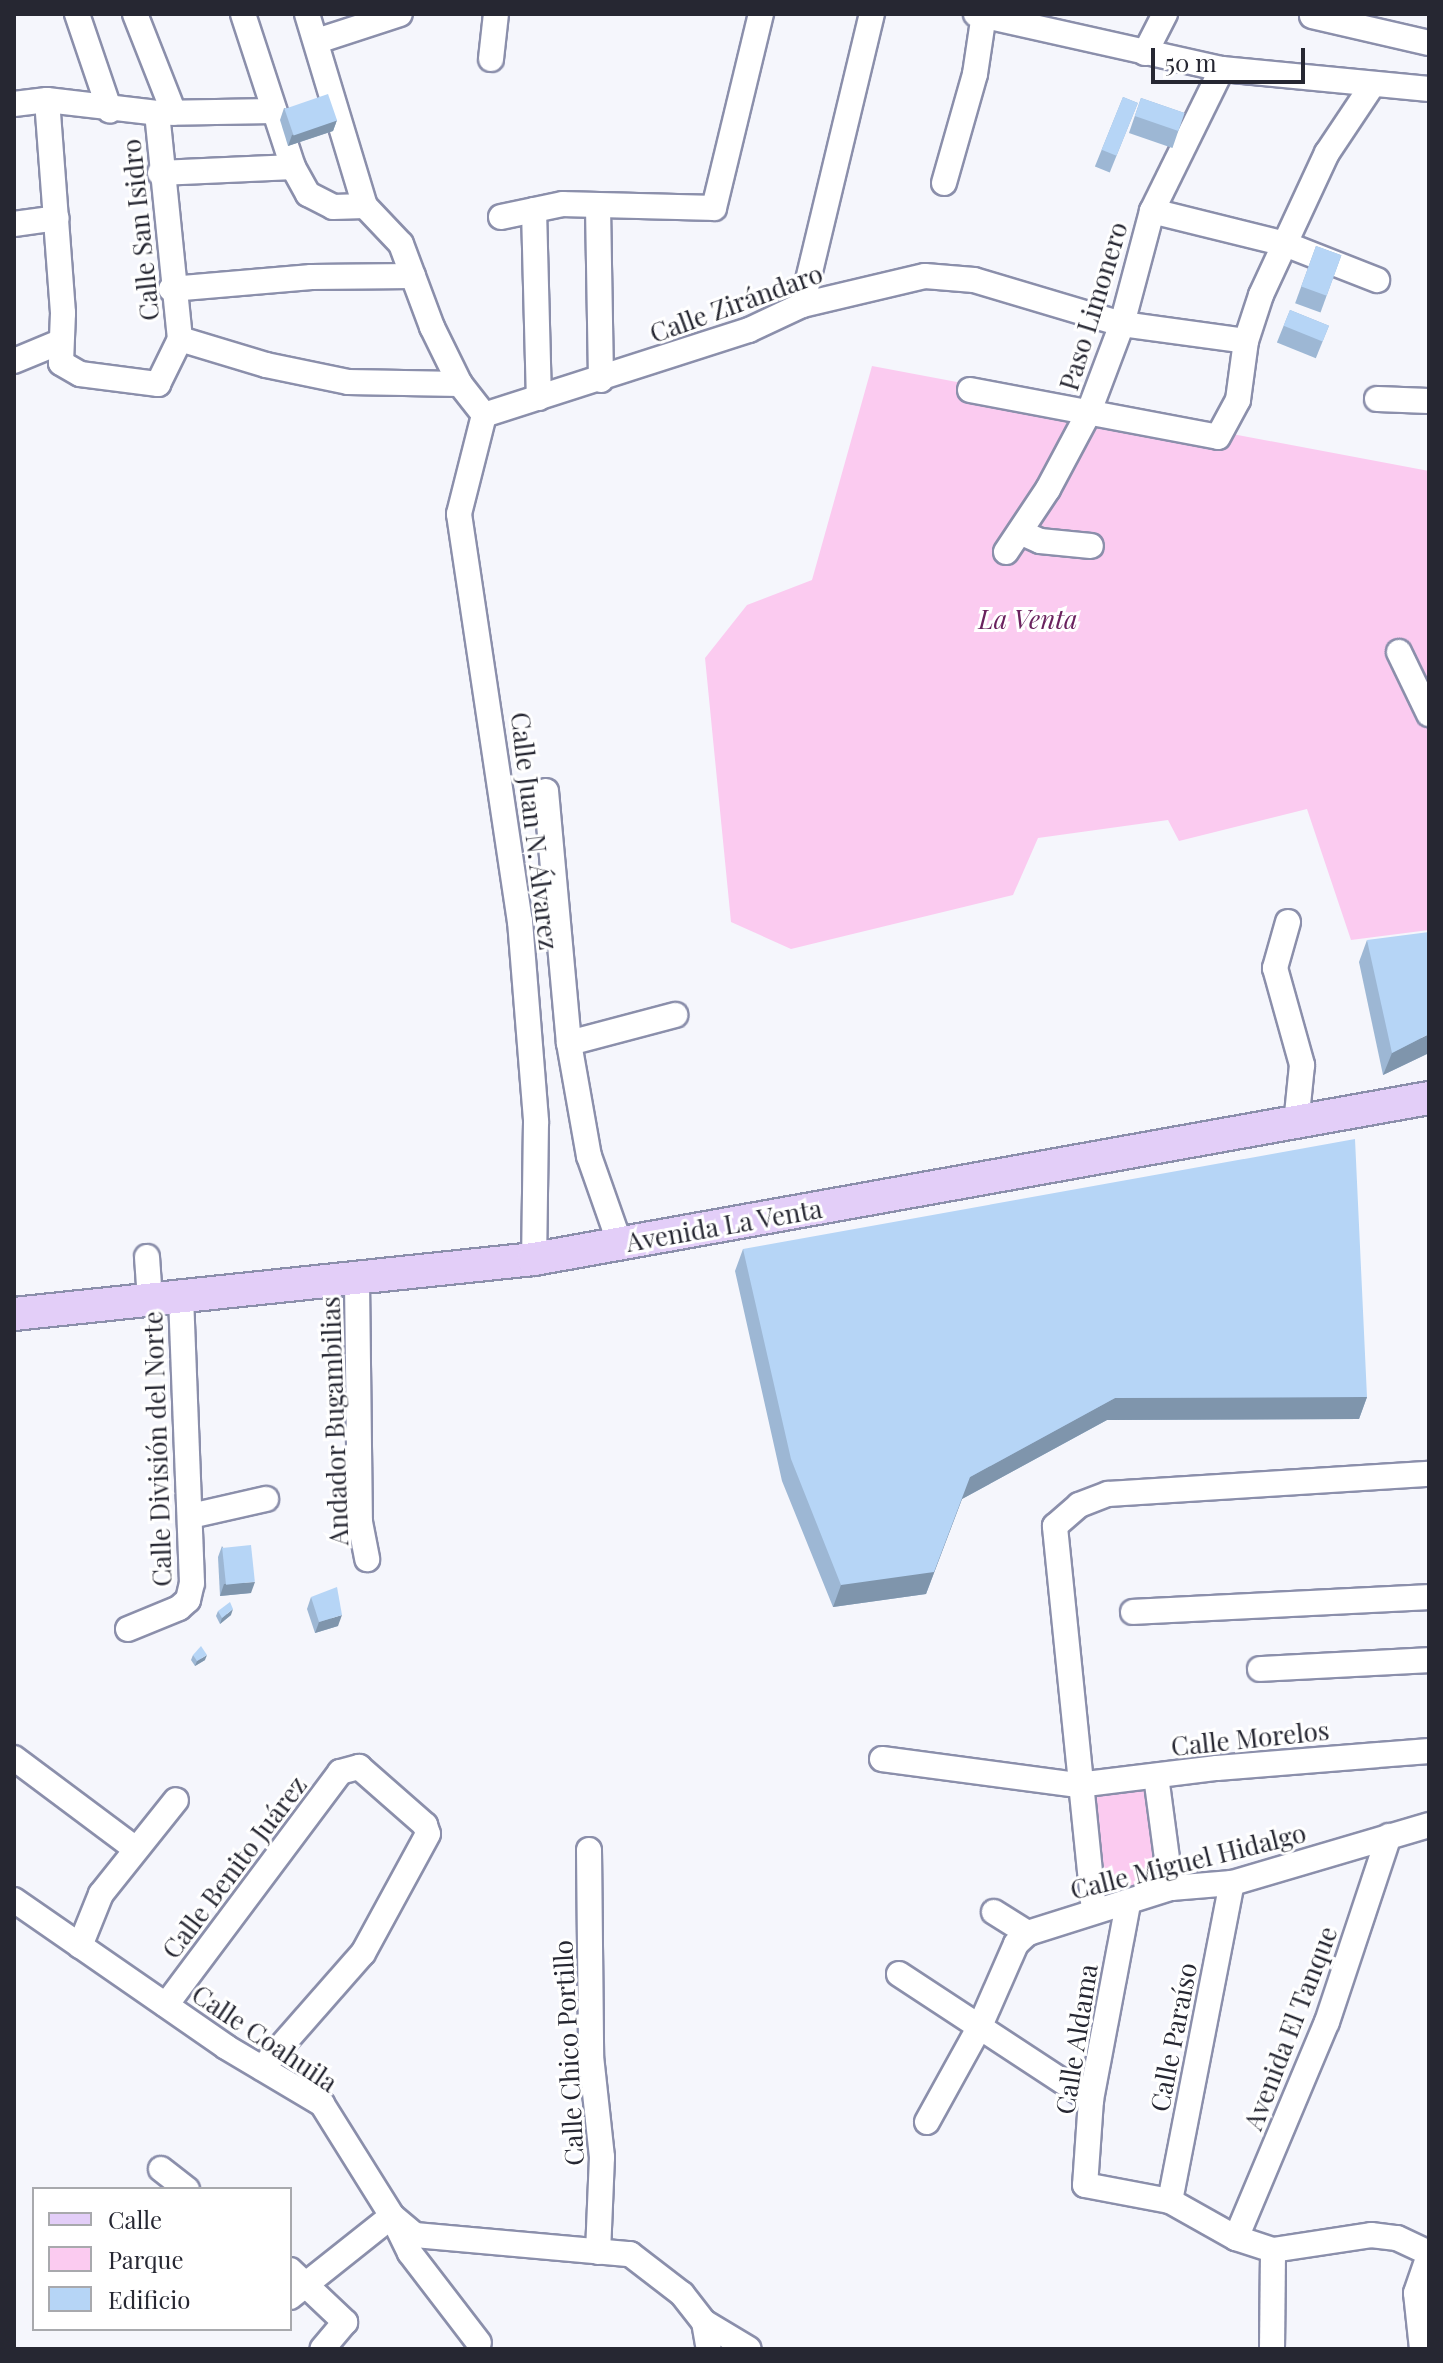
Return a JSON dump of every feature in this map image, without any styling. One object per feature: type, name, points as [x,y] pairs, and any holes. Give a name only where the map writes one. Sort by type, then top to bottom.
[{"type":"main road","name":"Avenida La Venta","points":[[14,1314],[357,1282],[534,1259],[1429,1098]]},
{"type":"street","points":[[77,14],[110,111]]},
{"type":"street","name":"Calle San Isidro","points":[[60,342],[61,363],[67,369],[158,384],[180,339],[171,289],[160,173],[165,113],[135,14]]},
{"type":"street","points":[[243,14],[293,167],[308,194],[333,207],[365,206]]},
{"type":"street","points":[[307,14],[365,206],[393,233],[460,384],[484,415]]},
{"type":"street","points":[[317,41],[400,14]]},
{"type":"street","points":[[491,59],[496,14]]},
{"type":"street","points":[[501,217],[563,204],[714,208],[761,14]]},
{"type":"street","points":[[802,305],[872,14]]},
{"type":"street","points":[[976,14],[1222,69],[1371,87],[1429,89]]},
{"type":"street","points":[[944,183],[975,74],[984,14]]},
{"type":"street","points":[[1145,53],[1165,14]]},
{"type":"street","points":[[1312,16],[1368,22],[1429,43]]},
{"type":"street","name":"Paso Limonero","points":[[1091,546],[1013,542],[1088,414],[1122,324],[1152,211],[1222,69]]},
{"type":"street","points":[[970,390],[1218,437],[1238,400],[1246,341],[1285,244],[1327,153],[1371,87]]},
{"type":"street","points":[[14,361],[60,342],[57,218],[47,100]]},
{"type":"street","points":[[14,104],[47,100],[110,111],[165,113],[274,111]]},
{"type":"street","points":[[160,173],[293,167]]},
{"type":"street","points":[[598,207],[601,380]]},
{"type":"street","points":[[534,210],[539,398]]},
{"type":"street","points":[[1152,211],[1285,244],[1377,280]]},
{"type":"street","points":[[14,224],[57,218]]},
{"type":"street","points":[[171,289],[311,277],[413,276]]},
{"type":"street","name":"Calle Zirándaro","points":[[484,415],[601,380],[749,330],[802,305],[925,276],[974,280],[1122,324],[1246,341]]},
{"type":"street","points":[[180,339],[348,382],[460,384]]},
{"type":"street","points":[[1377,399],[1429,401]]},
{"type":"street","name":"Calle Juan N. Álvarez","points":[[484,415],[459,514],[520,921],[536,1122],[534,1259]]},
{"type":"street","points":[[1399,652],[1429,714]]},
{"type":"street","points":[[546,791],[569,1043],[589,1156],[620,1244]]},
{"type":"street","points":[[1288,922],[1275,968],[1302,1065],[1296,1124]]},
{"type":"street","points":[[569,1043],[675,1015]]},
{"type":"street","name":"Calle División del Norte","points":[[128,1629],[188,1600],[191,1516],[166,1298],[147,1257]]},
{"type":"street","name":"Andador Bugambilias","points":[[357,1282],[360,1522],[367,1559]]},
{"type":"street","points":[[1094,1911],[1078,1785],[1055,1541],[1060,1519],[1079,1505],[1108,1494],[1429,1474]]},
{"type":"street","points":[[191,1516],[266,1499]]},
{"type":"street","points":[[1133,1612],[1429,1597]]},
{"type":"street","points":[[1260,1669],[1429,1660]]},
{"type":"street","name":"Calle Morelos","points":[[882,1759],[1078,1785],[1429,1751]]},
{"type":"street","points":[[14,1758],[133,1847]]},
{"type":"street","name":"Calle Benito Juárez","points":[[166,2005],[340,1772],[349,1766],[359,1767],[425,1825],[428,1834],[363,1953],[262,2068]]},
{"type":"street","points":[[1156,1776],[1171,1888]]},
{"type":"street","points":[[80,1946],[101,1894],[133,1847],[176,1800]]},
{"type":"street","name":"Calle Miguel Hidalgo","points":[[1028,1933],[1171,1888],[1232,1883],[1429,1825]]},
{"type":"street","name":"Avenida El Tanque","points":[[1236,2238],[1327,2022],[1389,1836]]},
{"type":"street","name":"Calle Chico Portillo","points":[[589,1850],[591,2056],[602,2157],[598,2252]]},
{"type":"street","name":"Calle Paraíso","points":[[1170,2201],[1232,1883]]},
{"type":"street","name":"Calle Coahuila","points":[[14,1900],[166,2005],[322,2104],[392,2216],[415,2235],[630,2254],[650,2266],[704,2322],[749,2349]]},
{"type":"street","name":"Calle Aldama","points":[[1128,1904],[1091,2100],[1085,2185],[1170,2201]]},
{"type":"street","points":[[927,2122],[980,2026],[1016,1944],[1028,1933],[994,1912]]},
{"type":"street","points":[[899,1974],[1091,2100]]},
{"type":"street","points":[[161,2169],[184,2187]]},
{"type":"street","points":[[1170,2201],[1236,2238],[1273,2250],[1371,2235],[1397,2238],[1429,2254],[1416,2293],[1422,2349]]},
{"type":"street","points":[[322,2349],[345,2322],[295,2285],[392,2216],[410,2253],[479,2343]]},
{"type":"street","points":[[1272,2349],[1273,2250]]},
{"type":"street","points":[[704,2322],[709,2349]]},
{"type":"green space","name":"La Venta","points":[[872,366],[1429,471],[1429,930],[1351,940],[1307,809],[1179,841],[1168,820],[1038,838],[1013,895],[791,949],[731,922],[705,658],[747,605],[812,580]]},
{"type":"green space","points":[[1148,1788],[1162,1883],[1103,1891],[1094,1790]]},
{"type":"building","points":[[328,94],[337,120],[294,135],[285,109]]},
{"type":"building","points":[[1123,97],[1138,103],[1116,156],[1102,150]]},
{"type":"building","points":[[1141,98],[1184,113],[1178,131],[1135,116]]},
{"type":"building","points":[[1316,246],[1341,255],[1327,296],[1301,286]]},
{"type":"building","points":[[1290,310],[1329,326],[1323,341],[1284,326]]},
{"type":"building","points":[[1429,932],[1429,1034],[1392,1053],[1367,940]]},
{"type":"building","points":[[1355,1139],[1367,1397],[1115,1398],[970,1477],[934,1572],[841,1585],[791,1459],[743,1249]]},
{"type":"building","points":[[251,1545],[255,1582],[226,1585],[222,1548]]},
{"type":"building","points":[[337,1587],[342,1615],[319,1622],[311,1597]]},
{"type":"building","points":[[230,1602],[233,1609],[222,1618],[218,1611]]},
{"type":"building","points":[[201,1646],[207,1655],[197,1661],[193,1655]]}]
